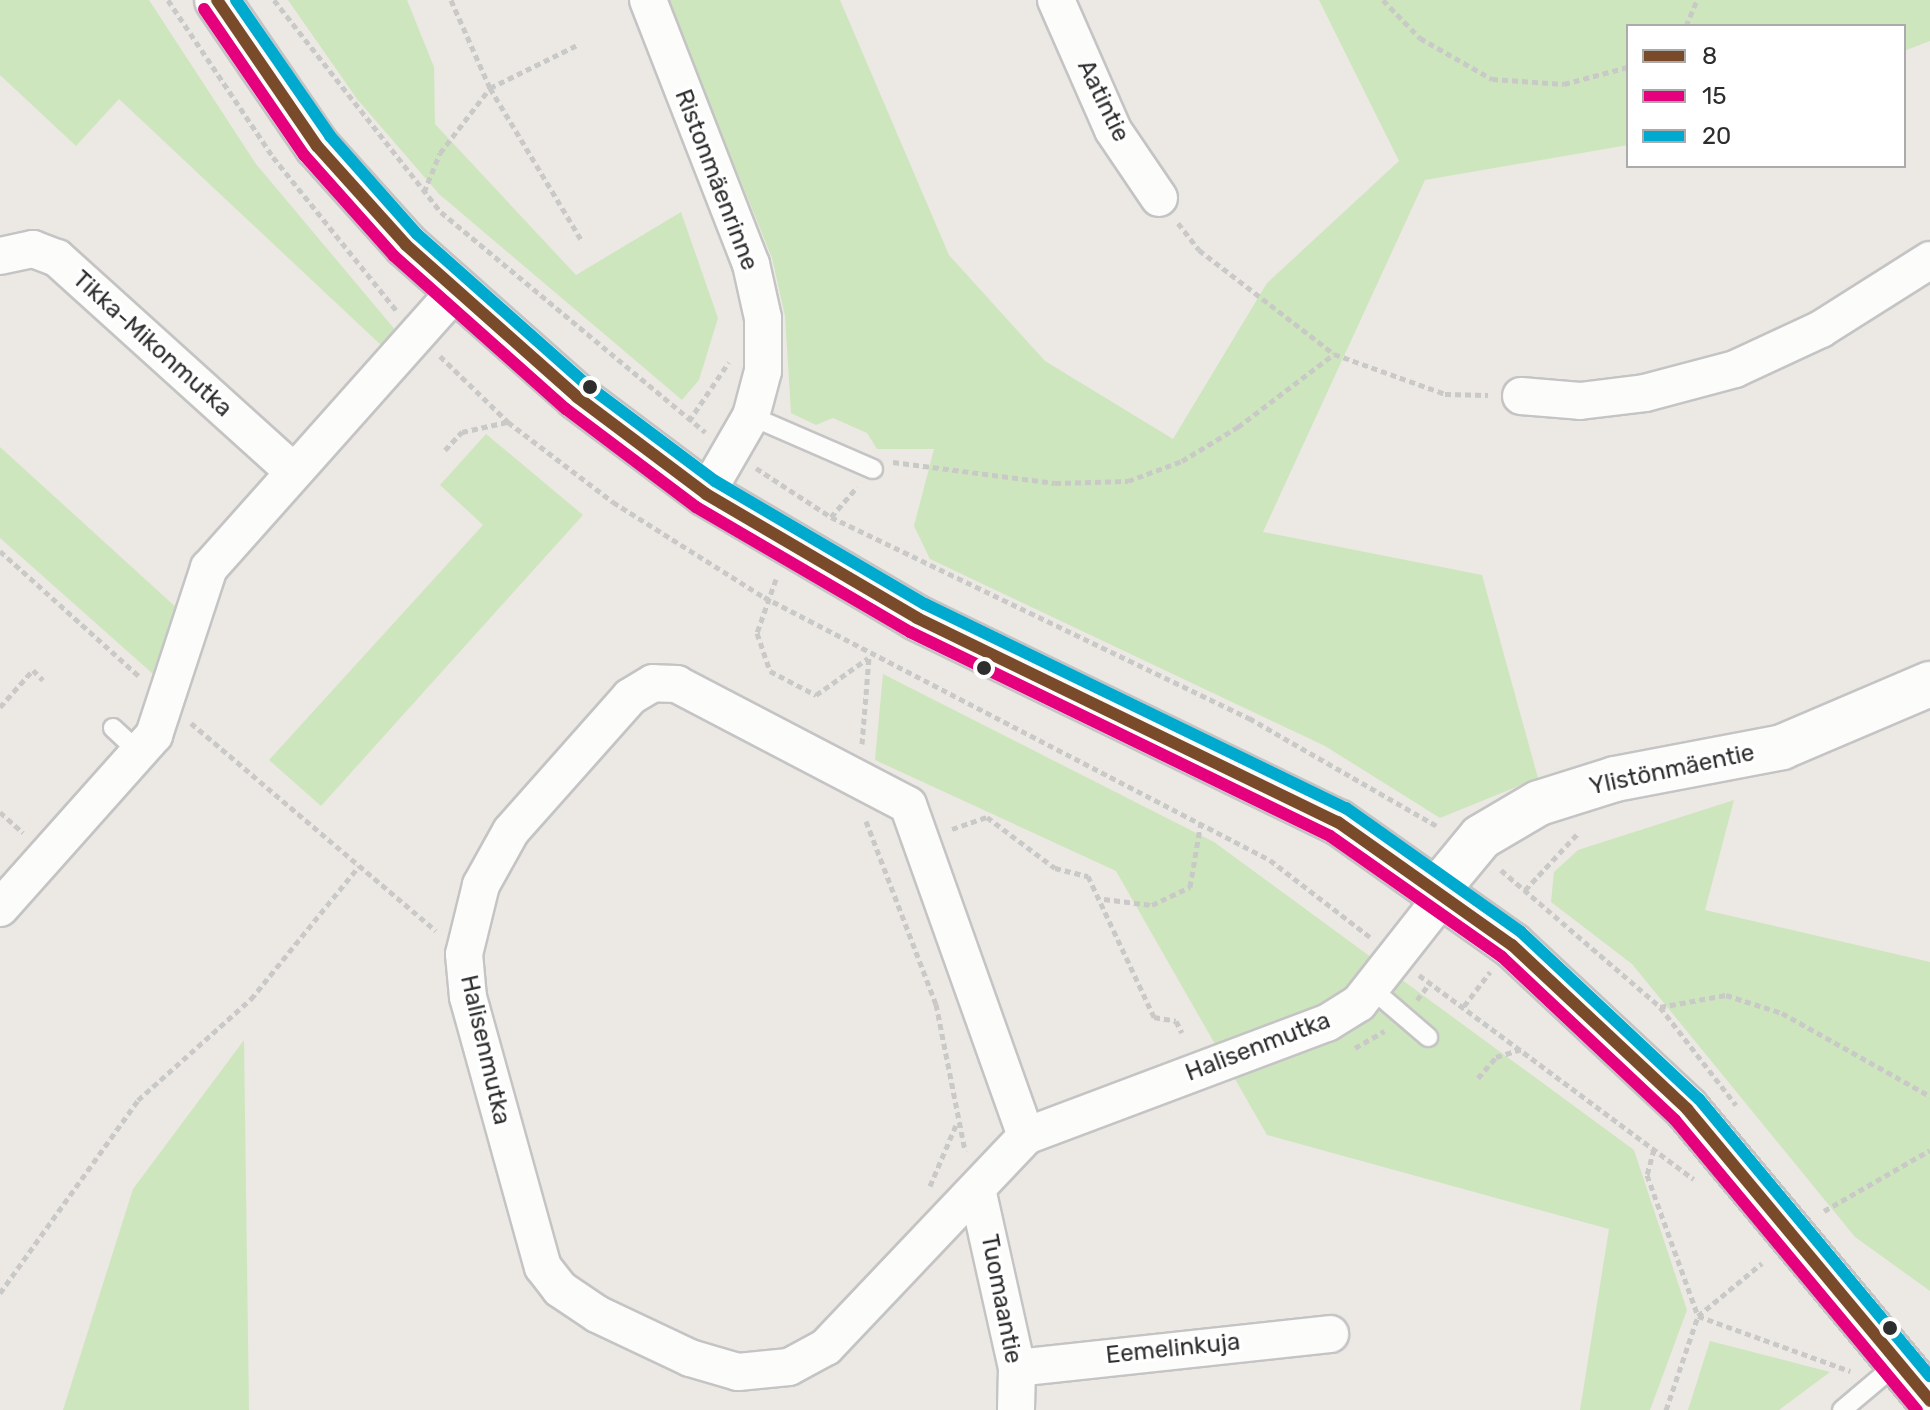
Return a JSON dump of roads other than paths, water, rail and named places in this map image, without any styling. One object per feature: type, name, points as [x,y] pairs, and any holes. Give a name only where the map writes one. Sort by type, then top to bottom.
[{"type":"street","points":[[217,0],[317,146],[454,293],[706,494],[917,618],[1338,822],[1441,892],[1622,1041],[1750,1179],[1885,1371],[1930,1401]]},
{"type":"street","name":"Ristonmäenrinne","points":[[648,0],[751,264],[763,318],[763,371],[751,416],[734,452],[706,494]]},
{"type":"street","name":"Aatintie","points":[[1056,0],[1113,130],[1159,198]]},
{"type":"street","name":"Tikka-Mikonmutka","points":[[0,256],[33,249],[57,258],[292,470]]},
{"type":"street","points":[[1521,396],[1580,401],[1645,393],[1735,369],[1821,329],[1930,260]]},
{"type":"street","points":[[0,908],[126,740],[169,703],[196,591],[292,470],[454,293]]},
{"type":"street","name":"Halisenmutka","points":[[1026,1136],[925,842],[908,805],[860,777],[677,684],[653,683],[630,697],[511,831],[481,885],[464,954],[468,997],[543,1267],[560,1289],[597,1314],[690,1358],[738,1372],[776,1369],[826,1347],[1026,1136],[1327,1023],[1372,989],[1398,959],[1441,892]]},
{"type":"street","name":"Ylistönmäentie","points":[[1441,892],[1472,847],[1539,803],[1615,779],[1782,747],[1930,684]]},
{"type":"street","name":"Tuomaantie","points":[[977,1189],[1017,1368],[1016,1410]]},
{"type":"street","name":"Eemelinkuja","points":[[1017,1368],[1330,1334]]},
{"type":"lane","points":[[751,416],[873,469]]},
{"type":"lane","points":[[1372,989],[1428,1037]]},
{"type":"lane","points":[[1842,1410],[1885,1371]]}]
